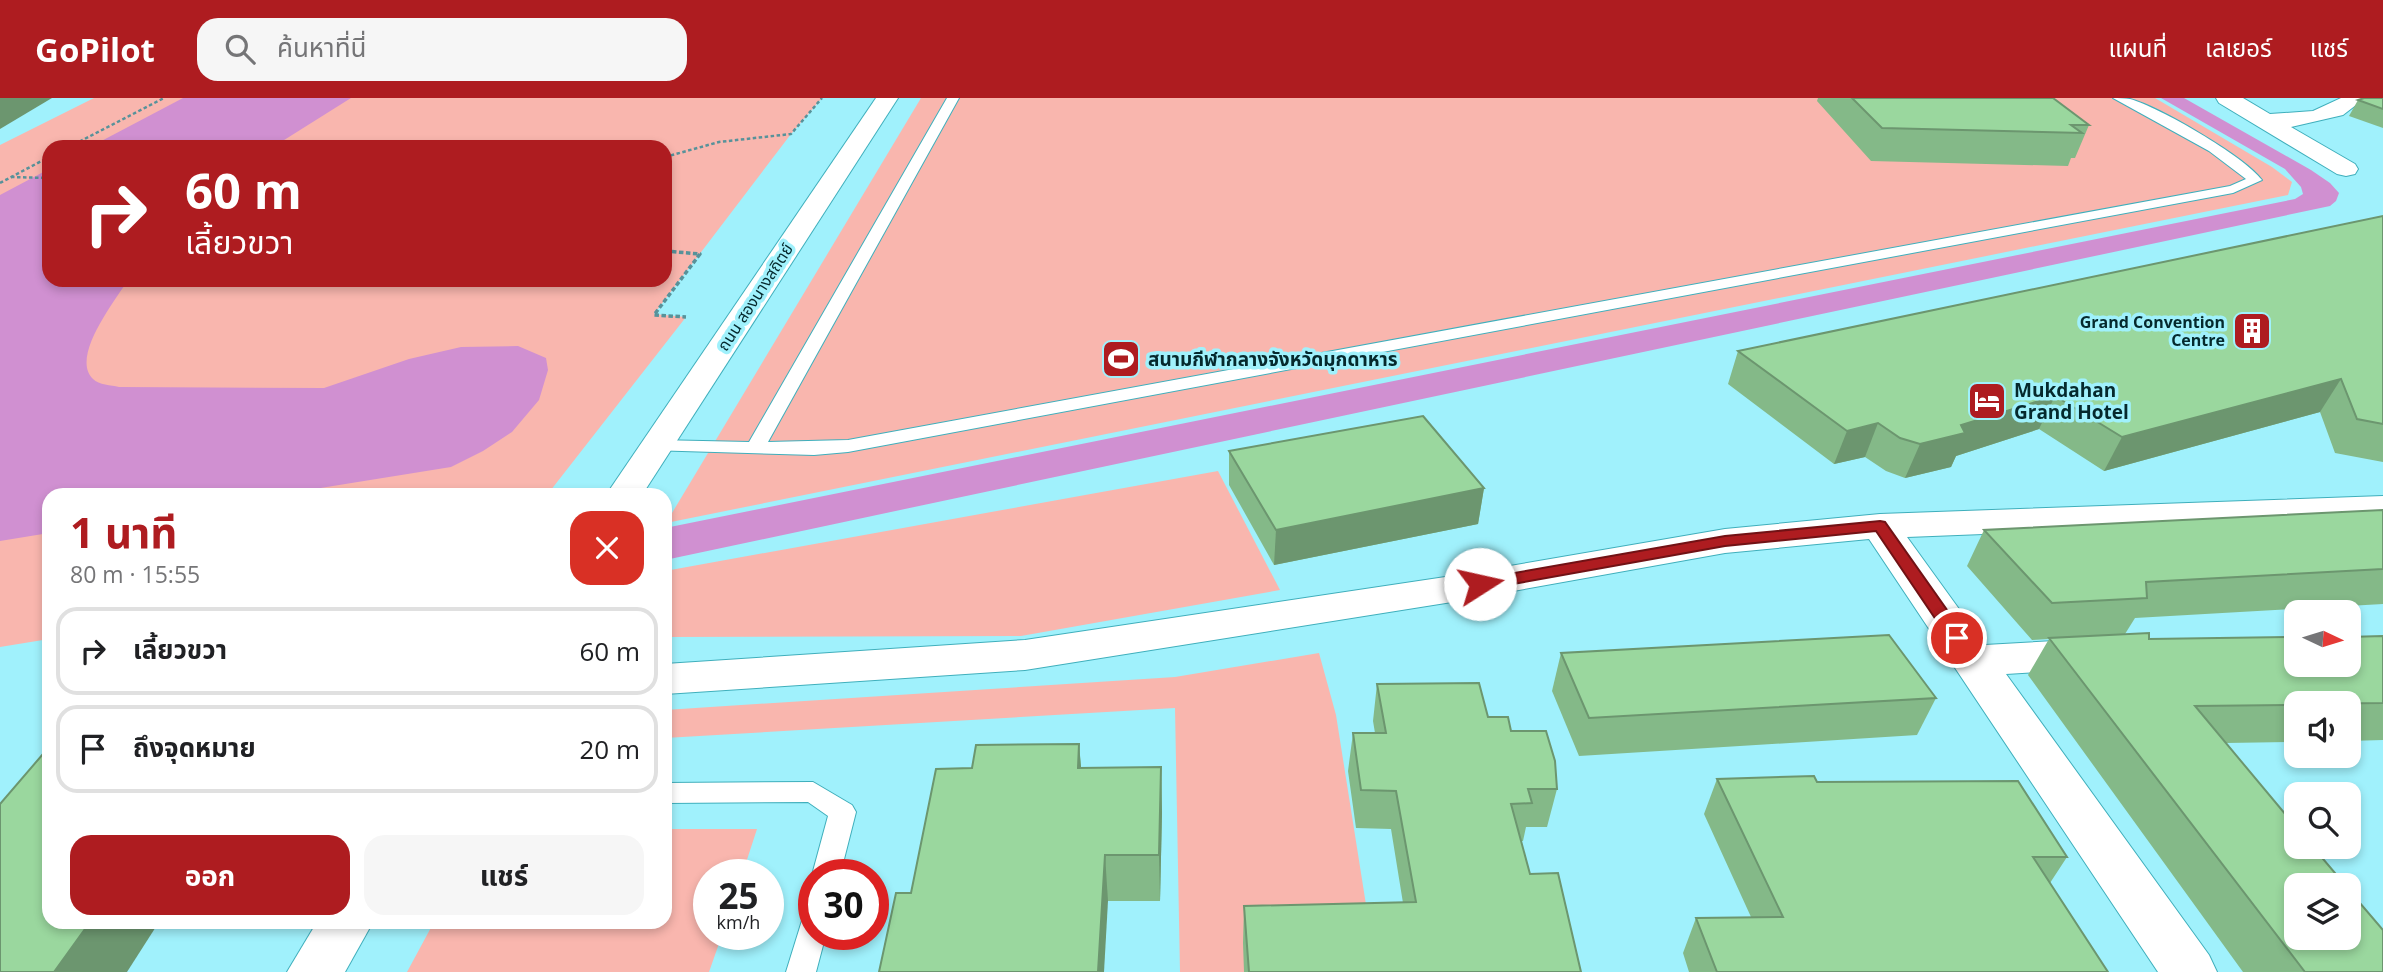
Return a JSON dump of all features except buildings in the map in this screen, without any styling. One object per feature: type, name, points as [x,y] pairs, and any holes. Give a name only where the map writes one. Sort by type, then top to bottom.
[{"type":"street","name":"ถนน สองนางสถิตย์","points":[[629,488],[887,98]]},
{"type":"street","points":[[2227,98],[2346,169]]},
{"type":"street","points":[[2266,121],[2305,120],[2348,104],[2354,98]]},
{"type":"street","points":[[672,679],[1025,654],[1452,589],[1725,541],[1880,526],[2383,507]]},
{"type":"street","points":[[1880,526],[2189,972]]},
{"type":"street","points":[[1973,661],[2134,651]]},
{"type":"street","points":[[314,972],[342,929]]},
{"type":"lane","points":[[755,448],[953,98]]},
{"type":"lane","points":[[656,446],[848,446],[2233,189],[2255,180],[2243,167],[2182,130],[2119,98]]},
{"type":"lane","points":[[672,793],[813,792],[843,812],[831,859]]},
{"type":"lane","points":[[801,972],[807,950]]},
{"type":"path","points":[[83,140],[164,98]]},
{"type":"path","points":[[672,155],[719,142],[791,134],[822,98]]},
{"type":"path","points":[[0,183],[42,161]]},
{"type":"path","points":[[10,177],[42,178]]},
{"type":"path","points":[[672,252],[700,254],[653,315],[687,317]]},
{"type":"shaded area","points":[[94,98],[822,98],[791,134],[654,314],[686,317],[552,488],[42,488],[42,640],[0,647],[0,145]]},
{"type":"shaded area","points":[[183,98],[351,98],[284,140],[103,140]]},
{"type":"shaded area","name":"สนามกีฬากลางจังหวัดมุกดาหาร","points":[[921,98],[2155,98],[2272,167],[2292,182],[2288,195],[672,522],[672,513]]},
{"type":"shaded area","points":[[2161,98],[2184,98],[2311,170],[2339,193],[2336,201],[2330,206],[672,559],[672,527],[2295,199],[2303,194],[2301,187],[2285,169]]},
{"type":"shaded area","points":[[42,173],[42,287],[123,287],[97,329],[87,357],[87,369],[98,382],[119,387],[324,388],[409,359],[461,347],[518,346],[546,358],[548,370],[539,400],[512,432],[451,467],[320,488],[42,488],[42,534],[0,541],[0,195]]},
{"type":"shaded area","points":[[1218,471],[1280,590],[1021,636],[672,637],[672,570]]},
{"type":"shaded area","points":[[1319,653],[1336,715],[1367,911],[1248,972],[1180,972],[1175,708],[672,738],[672,710],[1175,677]]},
{"type":"shaded area","points":[[672,829],[757,829],[747,859],[693,859],[693,950],[717,950],[709,972],[407,972],[430,929],[672,929]]},
{"type":"place","name":"Grand Convention Centre","points":[[2252,331]]},
{"type":"place","name":"สนามกีฬากลางจังหวัดมุกดาหาร","points":[[1121,359]]},
{"type":"place","name":"Mukdahan Grand Hotel","points":[[1987,401]]},
{"type":"route","points":[[1480,584],[1725,541],[1880,526],[1957,638]]}]
